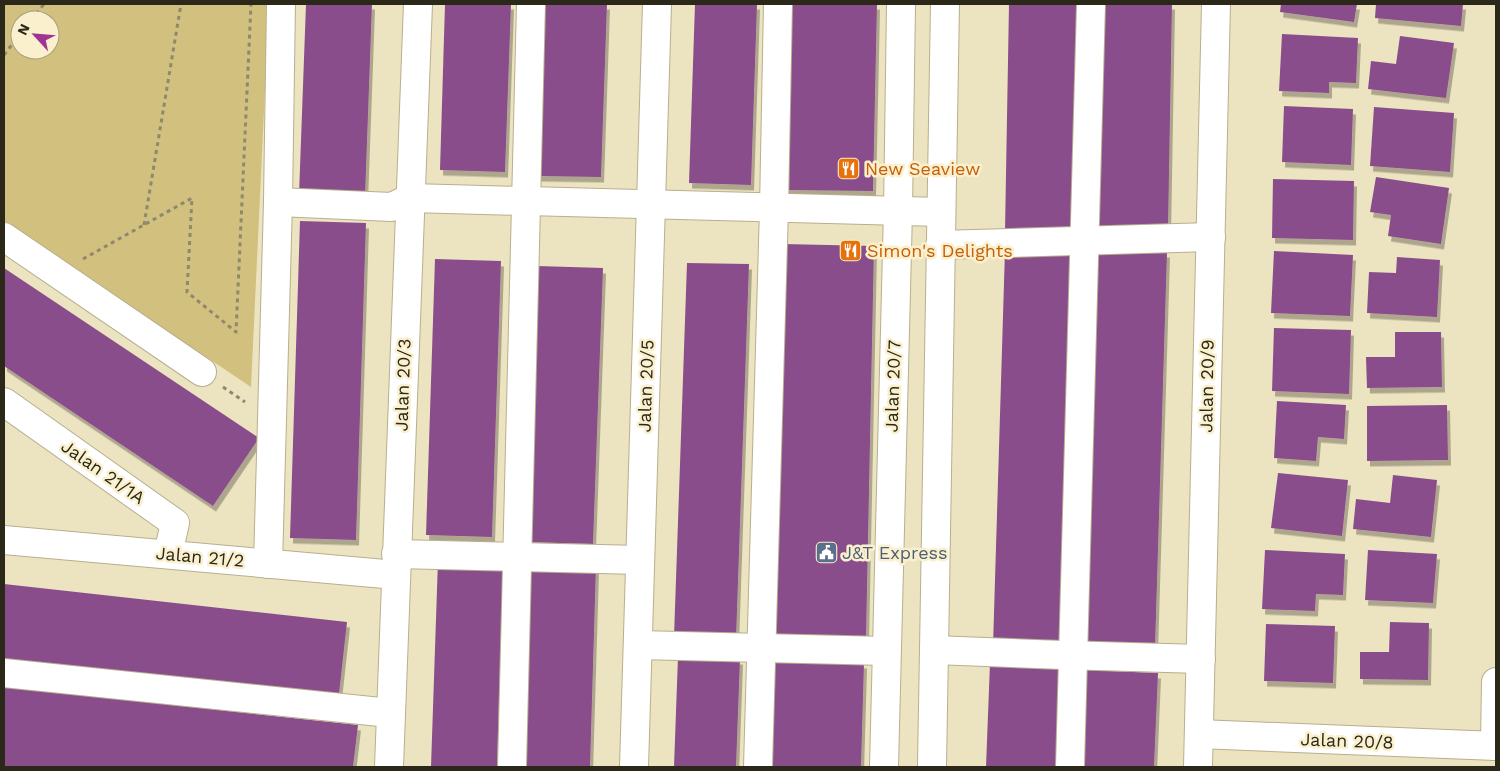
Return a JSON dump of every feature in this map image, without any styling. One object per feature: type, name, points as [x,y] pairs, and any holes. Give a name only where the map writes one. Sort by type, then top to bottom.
[{"type":"street","points":[[268,564],[278,202],[281,4]]},
{"type":"street","name":"Jalan 20/3","points":[[389,767],[418,4]]},
{"type":"street","points":[[512,767],[531,4]]},
{"type":"street","name":"Jalan 20/5","points":[[634,767],[657,4]]},
{"type":"street","points":[[758,767],[778,4]]},
{"type":"street","name":"Jalan 20/7","points":[[884,767],[898,211],[901,4]]},
{"type":"street","points":[[932,767],[945,4]]},
{"type":"street","points":[[1070,767],[1091,4]]},
{"type":"street","name":"Jalan 20/9","points":[[1198,767],[1216,4]]},
{"type":"street","points":[[278,202],[392,207],[410,198],[941,212]]},
{"type":"street","points":[[4,236],[202,372]]},
{"type":"street","points":[[940,245],[1211,237]]},
{"type":"street","name":"Jalan 21/1A","points":[[4,402],[175,523],[168,554]]},
{"type":"street","name":"Jalan 21/2","points":[[4,540],[268,564],[396,564],[516,557],[640,560]]},
{"type":"street","points":[[638,645],[886,651]]},
{"type":"street","points":[[934,650],[1200,659]]},
{"type":"street","points":[[4,674],[390,714]]},
{"type":"street","points":[[1496,682],[1496,746]]},
{"type":"street","name":"Jalan 20/8","points":[[1199,734],[1496,746]]},
{"type":"path","points":[[144,226],[181,4]]},
{"type":"path","points":[[79,262],[192,198],[187,292],[236,332],[251,4]]},
{"type":"path","points":[[202,372],[272,420]]},
{"type":"shaded area","points":[[4,4],[269,4],[251,387],[4,221]]},
{"type":"building","points":[[306,4],[372,4],[365,197],[299,195]]},
{"type":"building","points":[[445,4],[511,4],[505,172],[440,170]]},
{"type":"building","points":[[542,4],[607,4],[601,177],[536,176]]},
{"type":"building","points":[[695,4],[757,4],[751,185],[689,183]]},
{"type":"building","points":[[787,4],[877,4],[873,191],[783,190]]},
{"type":"building","points":[[1009,4],[1080,4],[1075,228],[1005,231]]},
{"type":"building","points":[[1102,4],[1172,4],[1168,229],[1098,231]]},
{"type":"building","points":[[1281,4],[1357,4],[1354,22],[1280,12]]},
{"type":"building","points":[[1376,4],[1463,4],[1461,26],[1375,18]]},
{"type":"building","points":[[1282,34],[1358,38],[1356,83],[1329,82],[1329,93],[1279,91]]},
{"type":"building","points":[[1400,36],[1454,43],[1446,98],[1368,89],[1371,61],[1396,64]]},
{"type":"building","points":[[1284,106],[1353,109],[1351,165],[1282,162]]},
{"type":"building","points":[[1374,107],[1454,113],[1450,172],[1370,166]]},
{"type":"building","points":[[1376,177],[1449,188],[1441,244],[1388,236],[1391,215],[1370,212]]},
{"type":"building","points":[[1273,179],[1354,181],[1353,240],[1272,238]]},
{"type":"building","points":[[300,221],[366,223],[356,540],[290,538]]},
{"type":"building","points":[[783,244],[874,246],[866,638],[772,637]]},
{"type":"building","points":[[1005,250],[1074,251],[1062,648],[993,646]]},
{"type":"building","points":[[1098,250],[1167,252],[1155,648],[1086,646]]},
{"type":"building","points":[[1274,251],[1353,255],[1350,316],[1271,313]]},
{"type":"building","points":[[1397,257],[1440,260],[1437,317],[1367,313],[1369,272],[1396,273]]},
{"type":"building","points":[[435,259],[501,261],[492,537],[426,535]]},
{"type":"building","points":[[687,263],[749,264],[736,639],[674,637]]},
{"type":"building","points":[[537,266],[603,268],[593,544],[528,542]]},
{"type":"building","points":[[4,268],[259,438],[213,506],[4,366]]},
{"type":"building","points":[[1274,328],[1351,330],[1349,394],[1272,391]]},
{"type":"building","points":[[1395,332],[1441,332],[1442,387],[1367,388],[1366,357],[1395,357]]},
{"type":"building","points":[[1277,401],[1346,405],[1344,439],[1318,437],[1316,461],[1274,458]]},
{"type":"building","points":[[1447,405],[1448,460],[1367,461],[1367,406]]},
{"type":"building","points":[[1278,473],[1348,480],[1342,536],[1271,528]]},
{"type":"building","points":[[1393,475],[1437,480],[1431,537],[1353,529],[1356,499],[1390,503]]},
{"type":"building","points":[[1265,550],[1345,554],[1343,595],[1316,594],[1315,611],[1262,609]]},
{"type":"building","points":[[1368,550],[1437,554],[1433,603],[1365,600]]},
{"type":"building","points":[[438,560],[503,562],[497,767],[431,767]]},
{"type":"building","points":[[531,563],[596,566],[590,767],[524,767]]},
{"type":"building","points":[[4,584],[347,622],[338,703],[4,667]]},
{"type":"building","points":[[1390,622],[1429,623],[1428,680],[1360,679],[1360,652],[1389,652]]},
{"type":"building","points":[[1266,624],[1335,626],[1333,683],[1264,681]]},
{"type":"building","points":[[678,657],[740,659],[736,767],[674,767]]},
{"type":"building","points":[[772,660],[864,663],[861,767],[769,767]]},
{"type":"building","points":[[990,663],[1063,666],[1059,767],[986,767]]},
{"type":"building","points":[[1085,670],[1158,673],[1154,767],[1081,767]]},
{"type":"building","points":[[4,687],[358,725],[353,767],[4,767]]},
{"type":"place","name":"New Seaview","points":[[849,169]]},
{"type":"place","name":"Simon's Delights","points":[[851,251]]},
{"type":"place","name":"J&T Express","points":[[826,553]]}]
